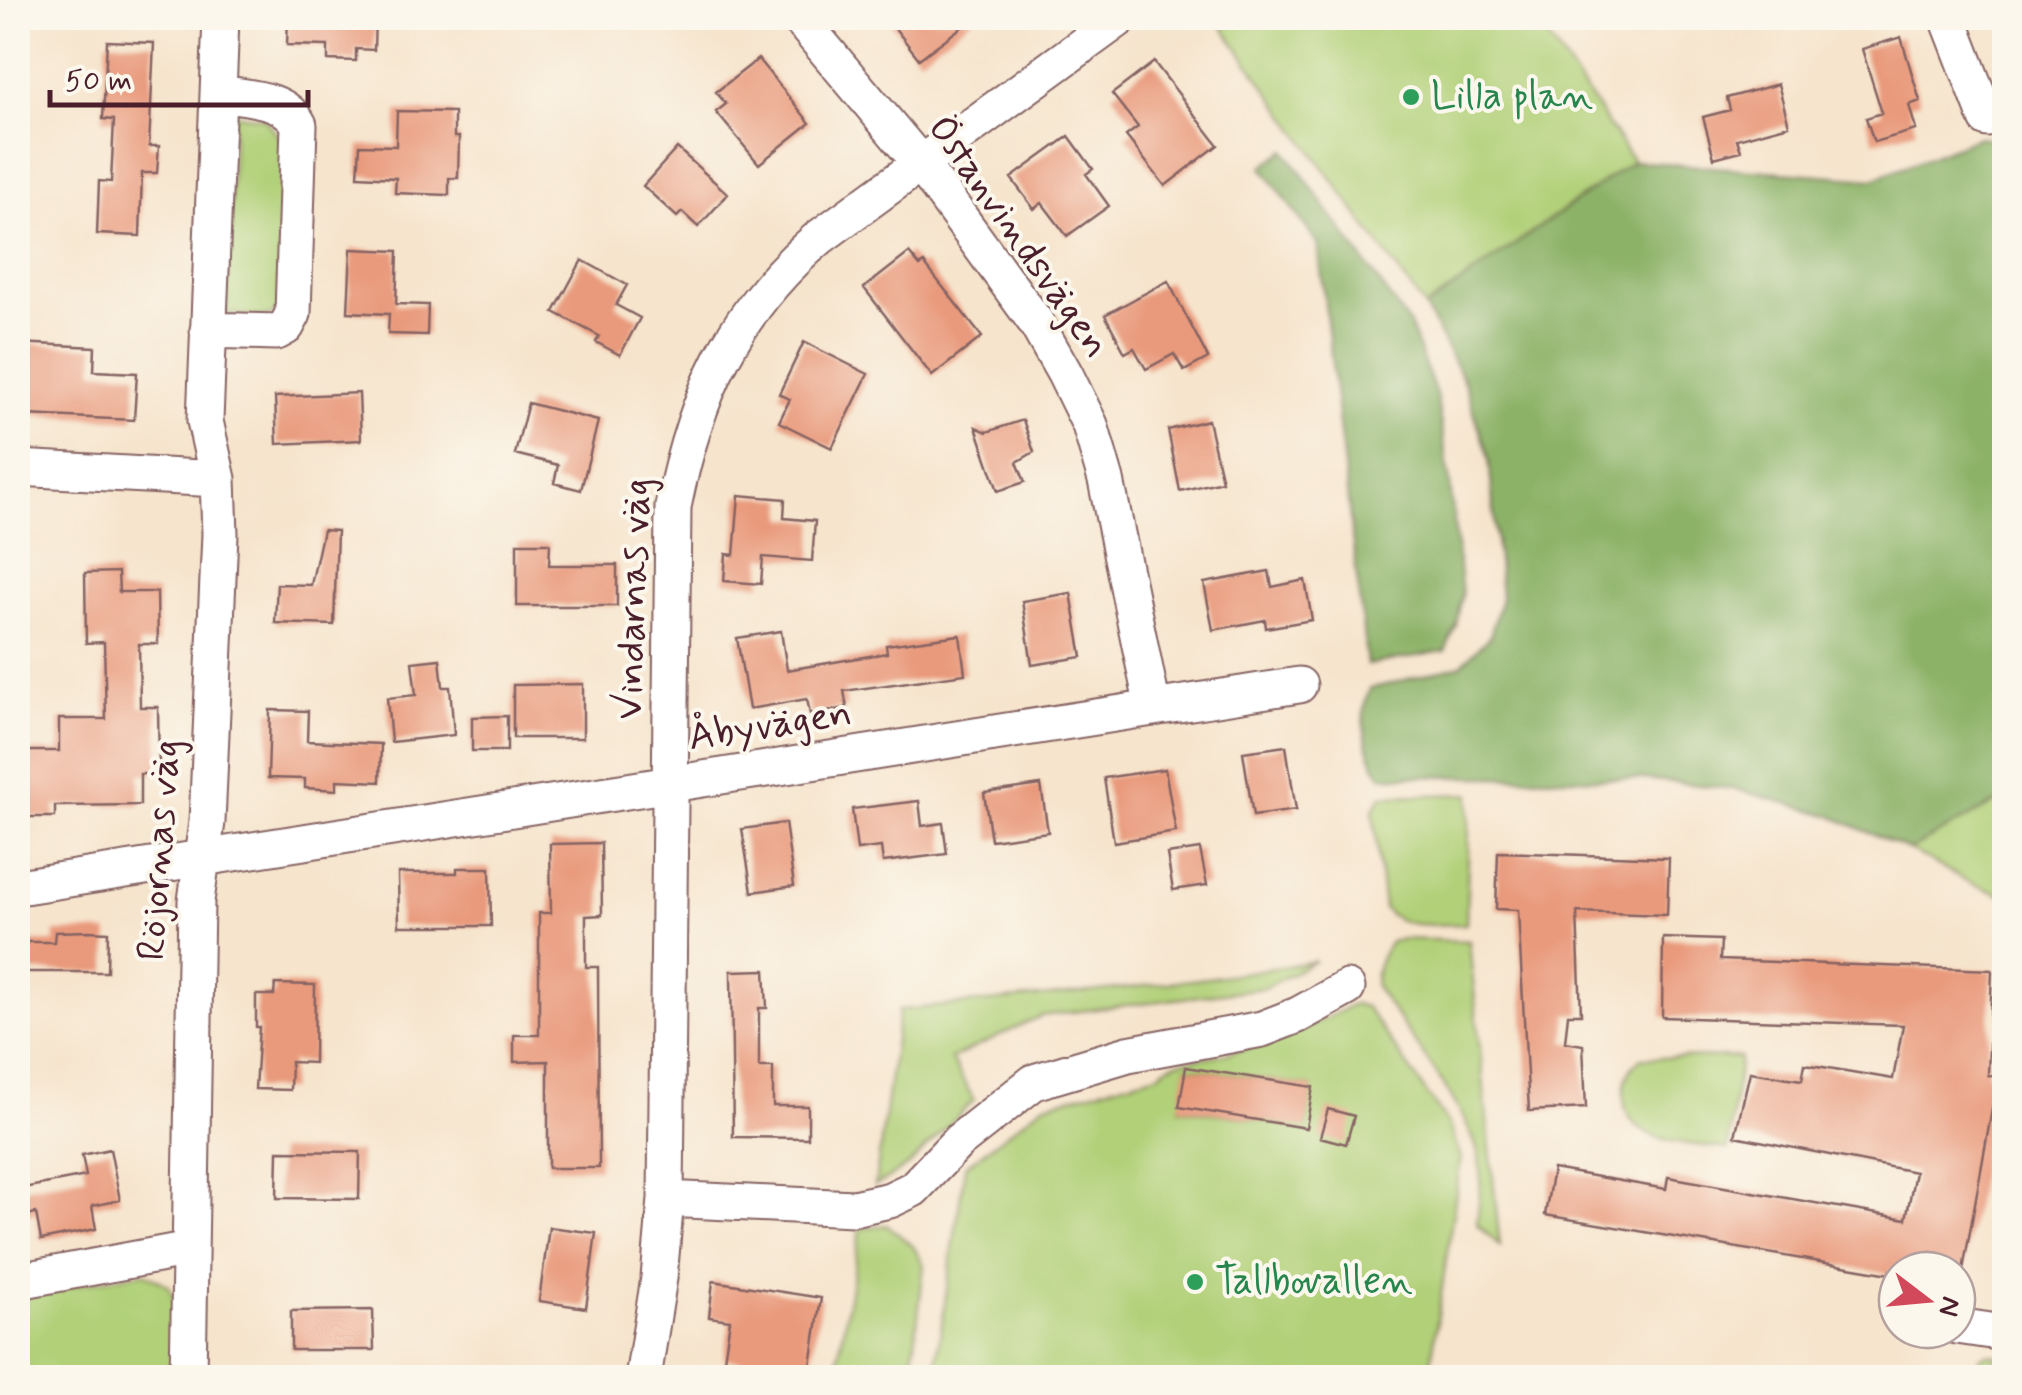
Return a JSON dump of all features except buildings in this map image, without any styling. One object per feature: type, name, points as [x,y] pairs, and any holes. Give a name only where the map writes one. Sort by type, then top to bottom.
[{"type":"street","name":"Röjornas väg","points":[[188,1378],[196,901],[207,822],[220,534],[218,480],[205,420],[222,18]]},
{"type":"street","name":"Östanvindsvägen","points":[[799,18],[921,164],[1035,321],[1090,425],[1106,480],[1153,708]]},
{"type":"street","name":"Vindarnas väg","points":[[643,1378],[659,1278],[666,1200],[673,508],[682,459],[714,370],[762,295],[790,263],[1120,18]]},
{"type":"street","points":[[1948,18],[1987,118]]},
{"type":"street","points":[[208,330],[277,332],[286,327],[292,314],[294,295],[298,125],[293,114],[277,104],[219,93]]},
{"type":"street","points":[[18,468],[218,480]]},
{"type":"street","name":"Åbyvägen","points":[[18,887],[1299,685]]},
{"type":"street","points":[[666,1200],[853,1208],[890,1200],[913,1189],[960,1142],[1034,1082],[1128,1054],[1262,1029],[1298,1016],[1347,988]]},
{"type":"street","points":[[18,1281],[190,1249]]},
{"type":"street","points":[[1977,1329],[2004,1333]]},
{"type":"green space","name":"Lilla plan","points":[[1216,18],[1535,18],[1633,161],[1425,308]]},
{"type":"green space","points":[[234,114],[264,118],[286,146],[278,310],[268,317],[226,314]]},
{"type":"green space","points":[[1979,137],[2004,140],[2004,798],[1909,850],[1829,815],[1735,789],[1643,779],[1382,776],[1365,734],[1364,710],[1370,689],[1461,665],[1490,636],[1501,598],[1489,458],[1463,379],[1425,308],[1633,161],[1873,179]]},
{"type":"green space","points":[[1285,150],[1409,324],[1436,394],[1462,594],[1456,626],[1445,651],[1367,665],[1318,244],[1262,167]]},
{"type":"green space","points":[[1470,794],[1466,924],[1422,925],[1392,916],[1384,909],[1373,810],[1382,796]]},
{"type":"green space","points":[[2004,798],[2004,896],[1909,850]]},
{"type":"green space","points":[[1469,941],[1500,1246],[1477,1224],[1478,1153],[1461,1113],[1375,986],[1383,953],[1390,942]]},
{"type":"green space","points":[[1315,961],[1264,988],[1041,1016],[951,1059],[974,1100],[908,1166],[875,1186],[899,1010],[1160,984]]},
{"type":"green space","name":"Tallbovallen","points":[[1354,1004],[1366,1007],[1449,1125],[1461,1158],[1429,1377],[934,1378],[965,1166],[1045,1104],[1158,1074],[1182,1061],[1265,1043]],"holes":[[[1187,1067],[1312,1087],[1306,1127],[1180,1108]]]},
{"type":"green space","points":[[1740,1057],[1728,1149],[1678,1142],[1645,1132],[1626,1109],[1626,1082],[1641,1058]]},
{"type":"green space","points":[[887,1225],[913,1246],[924,1265],[911,1377],[835,1377],[861,1228]]},
{"type":"green space","points":[[144,1272],[169,1286],[175,1302],[174,1377],[18,1378],[18,1296]]},
{"type":"green space","points":[[1997,1356],[1994,1377],[1976,1377],[1980,1357]]},
{"type":"place","name":"Lilla plan","points":[[1411,97]]},
{"type":"place","name":"Tallbovallen","points":[[1195,1282]]}]
